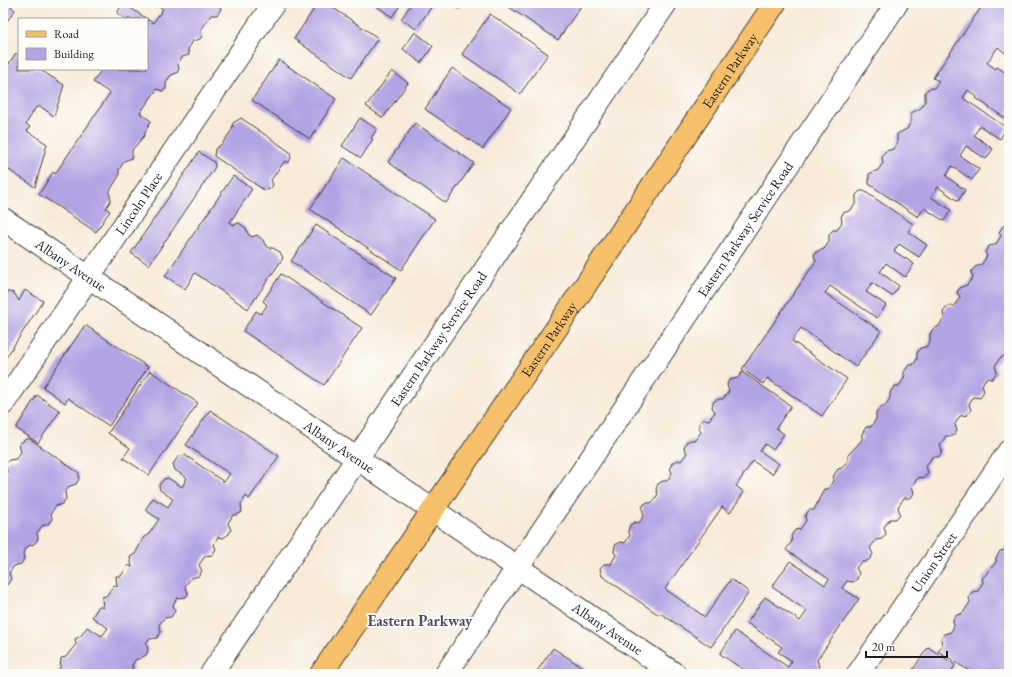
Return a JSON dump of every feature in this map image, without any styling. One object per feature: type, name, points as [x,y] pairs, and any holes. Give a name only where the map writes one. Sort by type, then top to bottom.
[{"type":"main road","name":"Eastern Parkway","points":[[321,674],[775,3]]},
{"type":"street","name":"Lincoln Place","points":[[3,404],[274,3]]},
{"type":"street","name":"Eastern Parkway Service Road","points":[[211,674],[666,3]]},
{"type":"street","name":"Eastern Parkway Service Road","points":[[446,674],[897,3]]},
{"type":"street","name":"Albany Avenue","points":[[3,220],[675,674]]},
{"type":"street","name":"Union Street","points":[[858,674],[1009,451]]},
{"type":"building","points":[[3,3],[14,3],[11,7],[15,10],[8,20],[3,16]]},
{"type":"building","points":[[123,3],[146,18],[124,18],[117,13]]},
{"type":"building","points":[[154,3],[219,3],[221,9],[217,15],[211,15],[201,30],[202,36],[200,39],[193,41],[188,49],[189,55],[182,57],[178,64],[179,69],[177,73],[171,75],[166,82],[166,89],[162,91],[157,89],[140,113],[151,121],[144,136],[132,150],[132,158],[124,161],[119,170],[119,176],[109,192],[111,200],[106,208],[110,211],[96,232],[39,194],[53,172],[55,174],[110,93],[93,82],[101,70],[148,70],[148,20],[153,23],[163,9]]},
{"type":"building","points":[[318,3],[326,3],[378,38],[351,78],[294,39]]},
{"type":"building","points":[[372,3],[402,3],[392,17]]},
{"type":"building","points":[[412,3],[434,3],[416,29],[401,19]]},
{"type":"building","points":[[450,3],[462,3],[458,9]]},
{"type":"building","points":[[503,3],[583,3],[558,40]]},
{"type":"building","points":[[984,3],[1009,3],[1009,56],[998,47],[987,63],[996,69],[997,67],[1009,75],[1009,121],[976,98],[977,97],[968,90],[963,98],[1007,128],[1000,139],[980,126],[974,135],[993,149],[986,159],[966,146],[960,156],[979,169],[972,180],[952,166],[946,176],[965,190],[958,201],[938,187],[931,197],[951,210],[944,221],[924,208],[918,217],[869,184],[869,174],[878,170],[883,163],[883,154],[886,151],[893,149],[897,143],[897,134],[907,129],[911,122],[911,113],[921,108],[925,102],[925,92],[928,89],[934,88],[939,81],[933,78]]},
{"type":"building","points":[[490,14],[548,54],[520,94],[462,54]]},
{"type":"building","points":[[415,32],[433,46],[421,63],[403,49]]},
{"type":"building","points":[[16,53],[18,55],[18,70],[41,70],[64,85],[54,116],[41,107],[36,107],[26,124],[30,127],[27,131],[47,144],[35,187],[3,166],[3,72]]},
{"type":"building","points":[[279,60],[336,99],[310,139],[252,100]]},
{"type":"building","points":[[452,68],[511,108],[483,149],[425,109]]},
{"type":"building","points":[[392,71],[408,83],[383,118],[366,106]]},
{"type":"building","points":[[241,118],[290,152],[291,158],[289,162],[284,162],[271,180],[273,185],[270,189],[264,190],[214,156],[215,149],[222,144],[232,130],[233,123]]},
{"type":"building","points":[[360,118],[377,129],[371,138],[373,139],[361,158],[342,146]]},
{"type":"building","points":[[415,123],[474,163],[446,203],[388,162]]},
{"type":"building","points":[[199,152],[214,162],[215,167],[149,265],[131,253]]},
{"type":"building","points":[[344,158],[435,219],[401,270],[310,209]]},
{"type":"building","points":[[233,176],[252,189],[230,222],[234,225],[239,223],[246,228],[248,234],[252,237],[257,235],[269,248],[273,248],[280,252],[283,258],[248,309],[195,273],[185,289],[165,276]]},
{"type":"building","points":[[860,191],[864,191],[913,224],[908,232],[927,245],[919,257],[899,244],[894,251],[914,264],[905,277],[886,263],[880,272],[899,286],[892,296],[872,283],[866,292],[886,305],[877,318],[830,286],[825,293],[881,331],[856,367],[801,328],[792,341],[847,379],[822,416],[767,378],[763,384],[742,369],[816,261],[814,256],[816,252],[824,249],[829,242],[829,234],[833,230],[837,230],[842,222],[841,217],[843,213],[851,210],[856,203],[856,195]]},
{"type":"building","points":[[316,225],[396,278],[371,315],[291,261]]},
{"type":"building","points":[[1009,225],[1009,351],[1006,355],[1000,358],[995,366],[997,372],[992,379],[986,378],[982,385],[984,391],[980,398],[973,397],[969,404],[971,410],[967,415],[960,416],[955,424],[957,431],[953,436],[946,436],[940,445],[942,451],[939,457],[932,457],[926,466],[928,472],[925,477],[918,478],[912,486],[914,493],[911,498],[904,498],[898,507],[900,514],[896,519],[890,519],[884,527],[886,534],[882,539],[876,540],[870,548],[873,554],[870,559],[865,562],[861,562],[856,568],[859,573],[857,579],[853,582],[847,581],[842,588],[859,599],[817,660],[819,667],[815,674],[750,674],[720,654],[735,631],[788,667],[792,661],[778,652],[782,647],[747,623],[765,597],[800,621],[807,611],[772,587],[790,561],[825,585],[829,579],[786,550],[792,541],[791,536],[795,530],[800,529],[806,521],[805,516],[809,510],[814,510],[824,489],[828,489],[838,469],[842,468],[848,460],[848,455],[862,440],[862,434],[866,427],[871,427],[876,419],[876,413],[881,407],[885,406],[890,398],[890,392],[895,386],[899,386],[904,378],[904,372],[909,365],[913,365],[917,359],[917,353],[920,348],[926,347],[930,341],[930,334],[933,329],[938,327],[944,319],[943,312],[948,306],[954,306],[960,297],[957,292],[961,287],[967,285],[973,277],[971,272],[975,267],[981,265],[987,256],[985,252],[989,246],[995,245],[1001,236],[999,232],[1003,226]]},
{"type":"building","points":[[281,274],[362,328],[324,385],[243,331],[256,311],[261,314],[267,305],[263,301]]},
{"type":"building","points":[[25,290],[43,301],[3,362],[3,291],[14,293],[19,301]]},
{"type":"building","points":[[85,325],[148,367],[109,426],[68,398],[65,403],[43,387]]},
{"type":"building","points":[[150,371],[198,403],[149,475],[123,458],[130,448],[108,433]]},
{"type":"building","points":[[742,372],[791,406],[776,428],[784,434],[773,450],[765,444],[760,451],[779,464],[772,474],[753,461],[736,486],[744,492],[730,513],[722,507],[665,589],[705,617],[731,579],[749,592],[711,647],[660,613],[659,615],[602,576],[600,568],[604,564],[611,564],[616,555],[614,552],[615,545],[621,542],[625,543],[630,535],[628,531],[630,525],[635,522],[639,523],[644,515],[642,508],[644,504],[653,502],[658,494],[656,489],[658,484],[663,481],[667,481],[672,473],[670,468],[672,463],[677,460],[681,461],[687,453],[684,448],[686,442],[695,440],[701,432],[699,423],[704,419],[709,420],[715,412],[712,407],[714,401],[723,399],[729,391],[727,385],[729,380],[738,378]]},
{"type":"building","points":[[37,395],[60,411],[38,443],[16,428]]},
{"type":"building","points":[[210,410],[279,456],[249,499],[246,496],[241,504],[242,512],[237,515],[233,515],[228,523],[231,530],[229,534],[223,538],[218,537],[214,544],[216,549],[212,555],[205,556],[199,565],[202,571],[199,576],[191,578],[185,586],[188,593],[186,597],[177,598],[173,605],[175,611],[171,617],[164,618],[159,625],[161,632],[157,638],[149,639],[146,643],[148,650],[146,655],[136,659],[132,665],[133,674],[54,674],[60,669],[61,658],[66,657],[76,644],[75,639],[81,636],[87,627],[102,636],[108,628],[92,617],[99,606],[103,608],[102,597],[106,596],[114,585],[117,587],[116,576],[121,576],[128,565],[132,567],[130,557],[135,554],[144,537],[149,534],[159,519],[145,510],[153,498],[168,507],[173,499],[160,490],[159,485],[164,479],[168,478],[182,487],[187,478],[175,470],[173,464],[178,457],[185,455],[224,482],[230,474],[186,445]]},
{"type":"building","points":[[26,439],[30,439],[79,473],[79,479],[76,484],[70,486],[65,492],[66,499],[62,504],[56,506],[51,513],[52,519],[48,524],[42,526],[37,533],[38,539],[34,544],[28,546],[23,553],[24,559],[21,564],[14,566],[9,573],[11,579],[7,585],[3,586],[3,478],[7,472],[5,464],[9,460],[16,459],[21,452],[19,444]]},
{"type":"building","points":[[1009,543],[1009,674],[974,674],[938,651],[942,645],[941,639],[944,634],[951,632],[954,626],[953,620],[955,616],[963,613],[970,602],[969,597],[972,592],[978,591],[983,582],[982,579],[996,562],[996,558],[1000,551],[1004,550]]},
{"type":"building","points":[[928,647],[955,665],[950,674],[910,674]]},
{"type":"building","points":[[553,648],[593,674],[535,674]]},
{"type":"district","name":"Eastern Parkway","points":[[420,620]]}]
